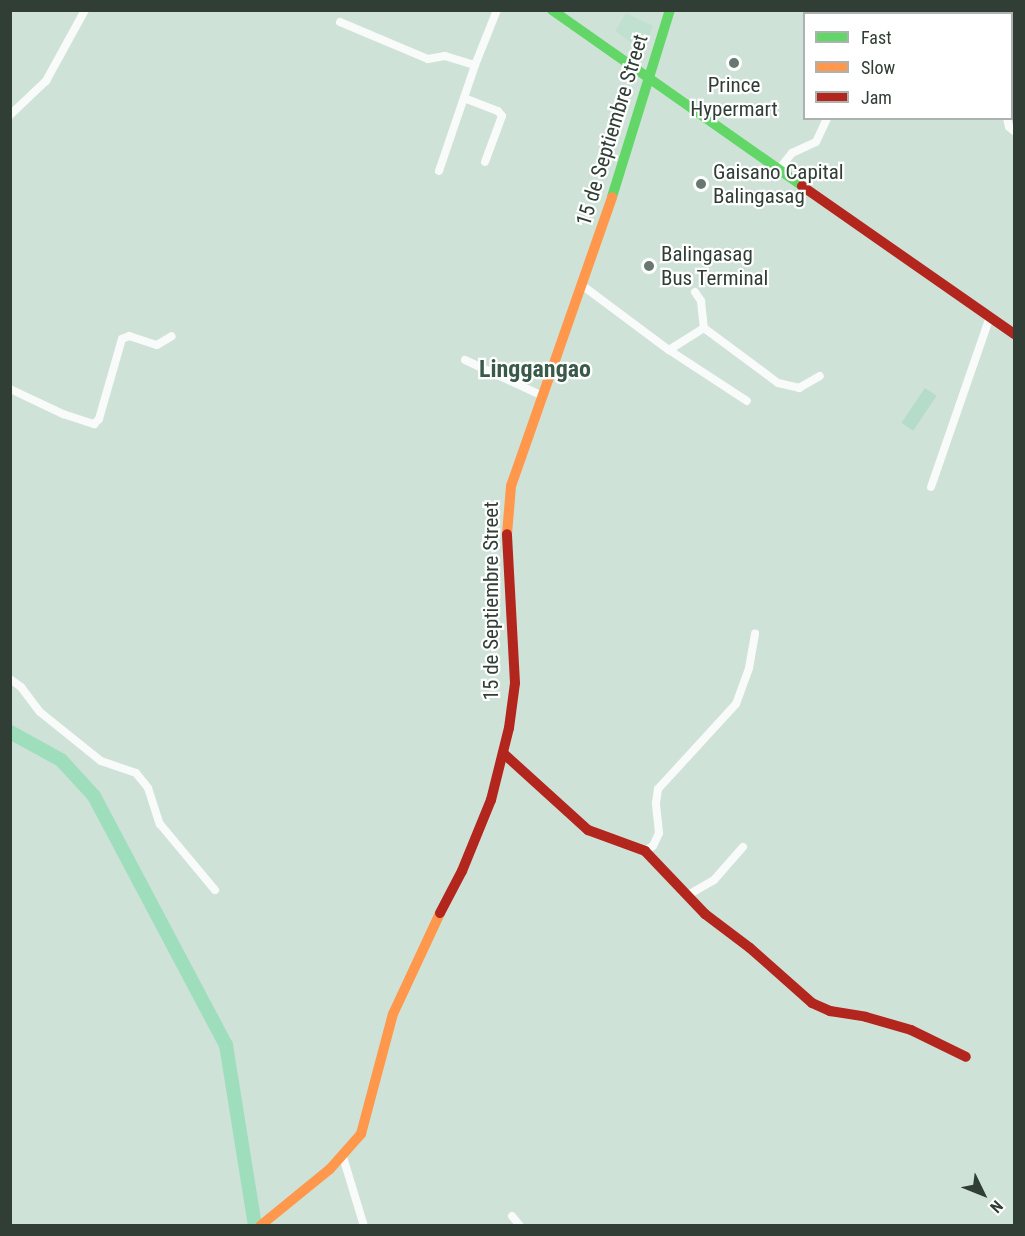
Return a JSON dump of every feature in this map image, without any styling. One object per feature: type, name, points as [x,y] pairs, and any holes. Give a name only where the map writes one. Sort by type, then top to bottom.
[{"type":"main road","points":[[552,10],[1014,334]]},
{"type":"main road","name":"15 de Septiembre Street","points":[[260,1226],[343,1157],[361,1134],[393,1014],[418,956],[462,871],[491,800],[503,753],[515,683],[508,512],[514,473],[583,286],[669,10]]},
{"type":"main road","points":[[503,753],[588,830],[645,851],[705,914],[750,948],[795,990],[820,1008],[911,1030],[966,1057]]},
{"type":"street","points":[[10,115],[46,81],[85,10]]},
{"type":"street","points":[[439,171],[475,65],[497,10]]},
{"type":"street","points":[[340,22],[428,59],[445,56],[475,65]]},
{"type":"street","points":[[464,99],[498,111],[502,116],[485,162]]},
{"type":"street","points":[[779,169],[795,150],[816,142],[826,120]]},
{"type":"street","points":[[583,286],[669,350],[747,401]]},
{"type":"street","points":[[695,292],[701,302],[704,328],[777,383],[799,388],[820,376]]},
{"type":"street","points":[[688,337],[703,316]]},
{"type":"street","points":[[931,487],[990,317]]},
{"type":"street","points":[[669,350],[704,328]]},
{"type":"street","points":[[10,389],[63,414],[94,424],[99,419],[122,339],[129,336],[157,345],[172,336]]},
{"type":"street","points":[[465,360],[543,396]]},
{"type":"street","points":[[645,851],[653,846],[659,833],[656,802],[658,789],[736,704],[749,668],[755,634]]},
{"type":"street","points":[[10,679],[21,687],[40,712],[101,761],[136,772],[151,794],[160,824],[215,890]]},
{"type":"street","points":[[688,895],[717,877],[743,847]]},
{"type":"street","points":[[343,1157],[364,1226]]},
{"type":"street","points":[[512,1216],[520,1226]]},
{"type":"shaded area","points":[[626,13],[653,26],[645,47],[640,49],[615,31]]},
{"type":"shaded area","points":[[925,388],[937,396],[913,431],[902,423]]},
{"type":"waterway","points":[[10,732],[61,760],[94,796],[226,1045],[255,1226]]},
{"type":"traffic: fast","points":[[552,10],[802,186]]},
{"type":"traffic: fast","points":[[612,197],[670,10]]},
{"type":"traffic: slow","points":[[507,534],[511,486],[612,197]]},
{"type":"traffic: slow","points":[[260,1226],[330,1169],[361,1134],[393,1014],[440,913]]},
{"type":"traffic: jam","points":[[802,186],[1014,334]]},
{"type":"traffic: jam","points":[[440,913],[462,871],[491,800],[509,728],[515,683],[507,534]]},
{"type":"traffic: jam","points":[[503,753],[588,830],[645,851],[705,914],[750,948],[812,1003],[830,1011],[866,1017],[911,1030],[966,1057]]},
{"type":"place","name":"Prince Hypermart","points":[[734,63]]},
{"type":"place","name":"Gaisano Capital Balingasag","points":[[701,184]]},
{"type":"place","name":"Balingasag Bus Terminal","points":[[649,266]]},
{"type":"district","name":"Linggangao","points":[[535,370]]}]
